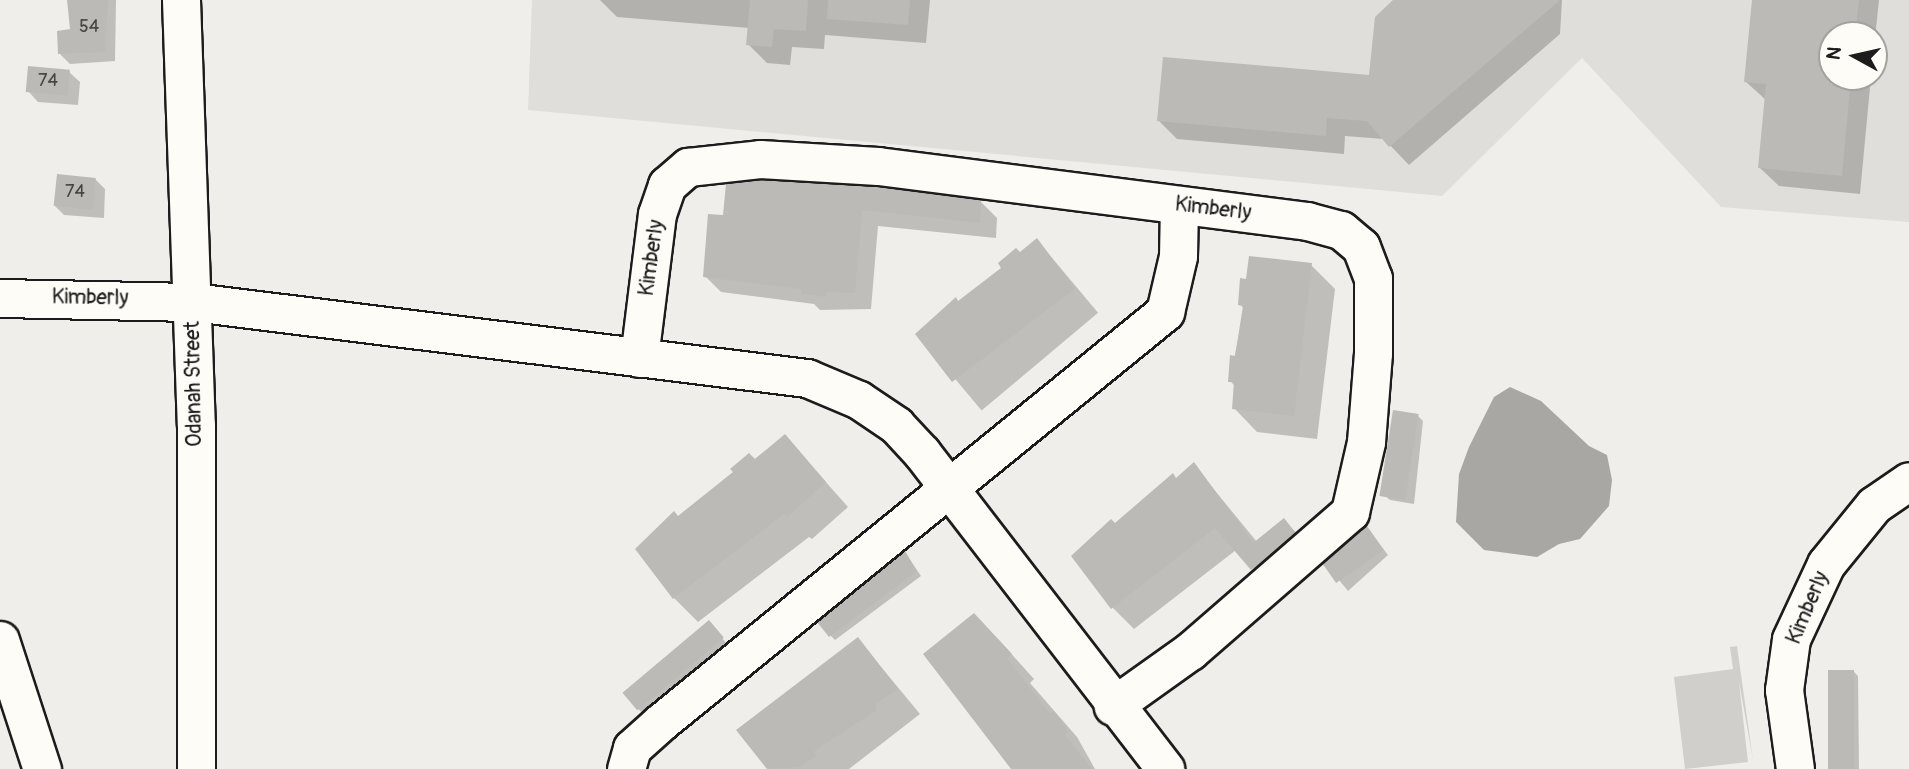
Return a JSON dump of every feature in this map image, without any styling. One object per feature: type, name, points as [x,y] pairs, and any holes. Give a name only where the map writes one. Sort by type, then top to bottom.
[{"type":"street","name":"Odanah Street","points":[[181,0],[193,302],[196,769]]},
{"type":"street","name":"Kimberly","points":[[639,358],[657,214],[667,185],[688,167],[761,159],[877,166],[1307,221],[1341,230],[1361,247],[1373,278],[1373,353],[1366,442],[1350,512],[1190,651],[1113,706]]},
{"type":"street","points":[[626,769],[632,748],[661,722],[1165,312],[1178,256],[1179,205]]},
{"type":"street","name":"Kimberly","points":[[0,298],[193,302],[639,358],[740,368],[819,383],[859,400],[895,425],[949,489],[1113,706],[1165,769]]},
{"type":"street","name":"Kimberly","points":[[1795,769],[1784,690],[1791,639],[1826,564],[1874,505],[1909,481]]},
{"type":"street","points":[[0,640],[43,769]]},
{"type":"shaded area","points":[[532,0],[1909,0],[1909,222],[1721,207],[1582,58],[1442,196],[528,110]]},
{"type":"shaded area","points":[[1510,387],[1541,401],[1589,446],[1607,455],[1612,480],[1609,506],[1580,539],[1559,544],[1537,557],[1484,550],[1456,522],[1459,474],[1469,447],[1494,397]]},
{"type":"shaded area","points":[[1737,646],[1753,760],[1739,682],[1748,762],[1685,769],[1674,677],[1733,669],[1730,647]]},
{"type":"building","points":[[67,0],[108,0],[105,52],[58,54],[57,31],[70,29]]},
{"type":"building","points":[[750,0],[808,0],[806,31],[774,29],[772,47],[746,45]]},
{"type":"building","points":[[828,0],[910,0],[908,25],[827,19]]},
{"type":"building","points":[[1393,0],[1560,0],[1389,147],[1367,121],[1327,118],[1326,136],[1157,121],[1163,57],[1369,75],[1375,17]]},
{"type":"building","points":[[1752,0],[1859,0],[1857,21],[1818,21],[1818,91],[1850,91],[1842,176],[1758,168],[1766,84],[1744,82]]},
{"type":"building","points":[[28,66],[70,70],[68,96],[26,92]]},
{"type":"building","points":[[57,174],[96,178],[92,210],[54,206]]},
{"type":"building","points":[[761,180],[876,187],[981,200],[980,223],[862,210],[855,293],[827,292],[825,297],[802,294],[801,289],[703,277],[708,214],[723,215],[726,184]]},
{"type":"building","points":[[1037,238],[1075,289],[952,382],[915,334],[956,297],[958,301],[1001,268],[998,263],[1016,248],[1020,252]]},
{"type":"building","points":[[1249,256],[1312,263],[1294,416],[1232,409],[1234,382],[1228,382],[1230,355],[1235,356],[1243,306],[1238,305],[1240,278],[1246,279]]},
{"type":"building","points":[[1393,410],[1419,414],[1405,500],[1379,496]]},
{"type":"building","points":[[785,434],[826,482],[787,517],[784,514],[673,599],[635,549],[674,511],[678,516],[733,472],[730,469],[749,453],[755,459]]},
{"type":"building","points":[[1194,462],[1253,543],[1284,518],[1295,532],[1251,570],[1215,528],[1111,609],[1071,556],[1111,519],[1115,523],[1173,473],[1176,478]]},
{"type":"building","points":[[1367,526],[1384,550],[1336,583],[1319,559]]},
{"type":"building","points":[[905,551],[917,571],[829,637],[817,622]]},
{"type":"building","points":[[974,613],[1012,654],[1007,658],[1050,714],[1054,711],[1068,731],[1065,735],[1092,769],[1011,769],[923,654]]},
{"type":"building","points":[[709,620],[724,638],[637,710],[622,693]]},
{"type":"building","points":[[858,637],[898,689],[875,704],[877,710],[814,751],[816,756],[800,767],[767,769],[736,730]]},
{"type":"building","points":[[1828,670],[1854,670],[1854,769],[1828,769]]}]
